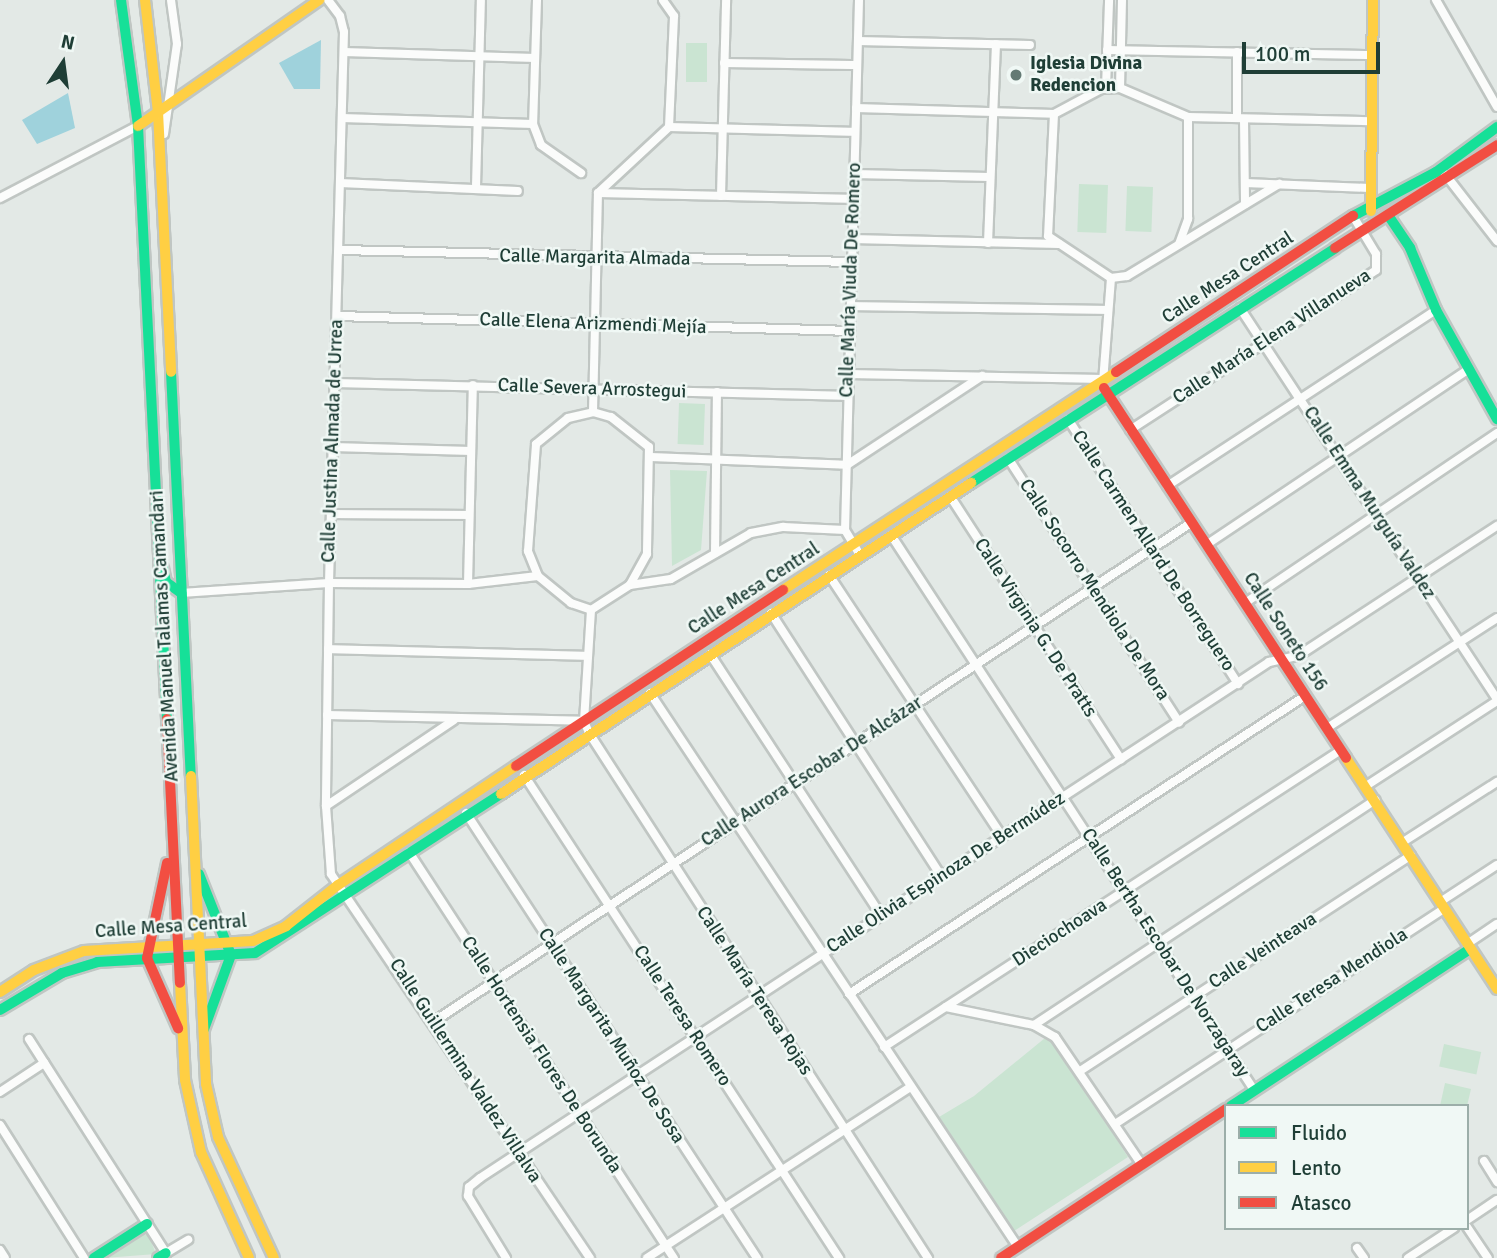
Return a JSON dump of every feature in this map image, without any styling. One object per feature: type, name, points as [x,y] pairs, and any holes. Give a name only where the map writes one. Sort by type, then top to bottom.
[{"type":"main road","name":"Avenida Manuel Talamas Camandari","points":[[121,0],[138,126],[170,847],[181,1035],[193,1126],[249,1258]]},
{"type":"main road","name":"Avenida Manuel Talamas Camandari","points":[[145,0],[158,112],[192,846],[206,1083],[218,1137],[274,1258]]},
{"type":"main road","points":[[138,126],[319,0]]},
{"type":"main road","points":[[1372,222],[1369,188],[1373,0]]},
{"type":"main road","name":"Calle Mesa Central","points":[[0,1010],[62,973],[97,962],[177,957],[273,933],[342,889],[584,722],[1103,380],[1353,216],[1441,169],[1497,127]]},
{"type":"main road","name":"Calle Mesa Central","points":[[0,992],[57,960],[84,951],[176,945],[231,955],[273,945],[342,889],[409,852],[1360,228],[1388,215],[1448,179],[1497,145]]},
{"type":"main road","points":[[1388,215],[1418,264],[1436,310],[1467,370],[1497,419]]},
{"type":"main road","name":"Calle Soneto 156","points":[[1103,380],[1106,394],[1497,989]]},
{"type":"main road","points":[[156,534],[166,582],[181,593]]},
{"type":"main road","points":[[192,846],[204,891],[230,943],[231,955],[202,1034]]},
{"type":"main road","points":[[170,847],[147,946],[147,958],[181,1035]]},
{"type":"main road","points":[[1234,1104],[1468,946]]},
{"type":"main road","points":[[57,960],[62,973]]},
{"type":"main road","points":[[1001,1258],[1224,1110]]},
{"type":"main road","points":[[94,1258],[147,1224]]},
{"type":"street","points":[[160,158],[177,44],[171,0]]},
{"type":"street","name":"Calle Justina Almada de Urrea","points":[[328,0],[343,21],[344,52],[329,583],[326,806],[329,864],[342,889]]},
{"type":"street","points":[[476,187],[481,0]]},
{"type":"street","points":[[537,0],[533,124],[541,145],[581,173]]},
{"type":"street","points":[[593,412],[598,193],[669,127],[674,16],[663,0]]},
{"type":"street","points":[[721,196],[726,0]]},
{"type":"street","name":"Calle María Viuda De Romero","points":[[859,0],[845,530],[860,555]]},
{"type":"street","points":[[1106,88],[1109,0]]},
{"type":"street","points":[[1120,88],[1122,0]]},
{"type":"street","points":[[1436,0],[1497,107]]},
{"type":"street","points":[[858,41],[1030,45]]},
{"type":"street","points":[[988,243],[996,44]]},
{"type":"street","points":[[1107,50],[1372,55]]},
{"type":"street","points":[[344,52],[535,58]]},
{"type":"street","points":[[1237,52],[1245,204]]},
{"type":"street","points":[[724,63],[857,65]]},
{"type":"street","points":[[856,108],[1054,114],[1106,88],[1120,88],[1188,117],[1370,121]]},
{"type":"street","points":[[1054,114],[1048,236],[1111,278],[1127,276],[1279,184]]},
{"type":"street","points":[[1179,244],[1188,219],[1188,117]]},
{"type":"street","points":[[342,118],[533,124]]},
{"type":"street","points":[[0,198],[138,126]]},
{"type":"street","points":[[669,127],[855,132]]},
{"type":"street","points":[[1441,169],[1497,241]]},
{"type":"street","points":[[854,174],[989,177]]},
{"type":"street","points":[[340,183],[476,187],[518,191]]},
{"type":"street","points":[[1245,183],[1369,188]]},
{"type":"street","points":[[598,193],[853,199]]},
{"type":"street","points":[[1353,216],[1360,228]]},
{"type":"street","name":"Calle María Elena Villanueva","points":[[1130,430],[1376,270],[1376,254],[1360,228]]},
{"type":"street","points":[[852,239],[1059,244]]},
{"type":"street","name":"Calle Margarita Almada","points":[[339,250],[597,259],[852,262]]},
{"type":"street","name":"Calle Soneto 156","points":[[1103,380],[1111,278]]},
{"type":"street","points":[[851,306],[1107,310]]},
{"type":"street","name":"Calle Emma Murguía Valdez","points":[[1240,308],[1497,700]]},
{"type":"street","points":[[1167,486],[1302,401],[1436,310]]},
{"type":"street","name":"Calle Elena Arizmendi Mejía","points":[[337,316],[850,331]]},
{"type":"street","points":[[1206,545],[1340,458],[1467,370]]},
{"type":"street","points":[[849,374],[1103,380]]},
{"type":"street","points":[[650,457],[846,465],[982,376]]},
{"type":"street","name":"Calle Severa Arrostegui","points":[[335,383],[848,397]]},
{"type":"street","points":[[468,584],[473,386]]},
{"type":"street","points":[[715,553],[717,392]]},
{"type":"street","points":[[591,610],[571,603],[538,576],[527,551],[536,444],[568,418],[593,412],[611,417],[643,438],[650,457],[647,554],[630,585]]},
{"type":"street","name":"Calle Carmen Allard De Borreguero","points":[[1068,419],[1238,684]]},
{"type":"street","points":[[1245,603],[1497,433]]},
{"type":"street","points":[[333,447],[471,451]]},
{"type":"street","name":"Calle Socorro Mendiola De Mora","points":[[1009,458],[1179,722]]},
{"type":"street","name":"Calle Virginia G. De Pratts","points":[[950,496],[1121,759]]},
{"type":"street","points":[[331,514],[469,515]]},
{"type":"street","name":"Calle Aurora Escobar De Alcázar","points":[[433,1022],[1191,523]]},
{"type":"street","name":"Calle Olivia Espinoza De Bermúdez","points":[[506,1258],[468,1196],[469,1187],[518,1152],[1269,662],[1283,661],[1497,526]]},
{"type":"street","points":[[591,610],[630,585],[671,579],[766,528],[845,530]]},
{"type":"street","name":"Calle Bertha Escobar De Norzagaray","points":[[891,534],[974,665],[1090,836],[1192,998],[1254,1090]]},
{"type":"street","points":[[829,575],[1002,836]]},
{"type":"street","points":[[181,593],[329,583],[468,584],[538,576]]},
{"type":"street","points":[[327,715],[584,722],[591,610]]},
{"type":"street","points":[[771,613],[941,876]]},
{"type":"street","points":[[1326,728],[1497,618]]},
{"type":"street","points":[[328,649],[588,656]]},
{"type":"street","points":[[710,654],[881,915]]},
{"type":"street","points":[[650,693],[1018,1247]]},
{"type":"street","points":[[849,994],[1306,696]]},
{"type":"street","points":[[1366,786],[1497,700]]},
{"type":"street","points":[[326,806],[454,720]]},
{"type":"street","name":"Calle María Teresa Rojas","points":[[584,722],[671,864],[928,1258]]},
{"type":"street","name":"Dieciochoava","points":[[884,1047],[1341,750]]},
{"type":"street","name":"Calle Teresa Romero","points":[[524,775],[839,1258]]},
{"type":"street","points":[[1402,842],[1497,782]]},
{"type":"street","points":[[1034,1025],[1375,800]]},
{"type":"street","name":"Calle Margarita Muñoz De Sosa","points":[[466,813],[757,1258]]},
{"type":"street","name":"Calle Hortensia Flores De Borunda","points":[[409,852],[674,1258]]},
{"type":"street","name":"Calle Veinteava","points":[[1080,1071],[1411,855]]},
{"type":"street","name":"Calle Teresa Mendiola","points":[[1115,1124],[1442,905],[1497,865]]},
{"type":"street","name":"Calle Guillermina Valdez Villalva","points":[[342,889],[590,1258]]},
{"type":"street","points":[[1468,946],[1497,924]]},
{"type":"street","points":[[946,1007],[1034,1025],[1055,1037],[1142,1165]]},
{"type":"street","points":[[29,1039],[147,1224],[162,1255],[188,1240]]},
{"type":"street","points":[[0,1092],[44,1063]]},
{"type":"street","points":[[647,1258],[910,1087]]},
{"type":"street","points":[[0,1125],[84,1258]]},
{"type":"street","points":[[1484,1161],[1497,1182]]},
{"type":"street","points":[[1469,1219],[1497,1200]]},
{"type":"street","points":[[1408,1258],[1451,1230]]},
{"type":"street","points":[[1469,1230],[1488,1258]]},
{"type":"street","points":[[1357,1248],[1364,1258]]},
{"type":"street","points":[[0,1250],[5,1258]]},
{"type":"green space","points":[[686,43],[707,43],[707,82],[686,82]]},
{"type":"green space","points":[[1079,184],[1108,185],[1106,233],[1077,232]]},
{"type":"green space","points":[[1127,186],[1153,187],[1151,232],[1125,231]]},
{"type":"green space","points":[[679,403],[705,404],[704,445],[678,444]]},
{"type":"green space","points":[[670,470],[707,471],[701,550],[672,566]]},
{"type":"green space","points":[[1045,1038],[1056,1044],[1128,1157],[1014,1231],[939,1117],[974,1096]]},
{"type":"green space","points":[[1444,1044],[1481,1052],[1476,1074],[1439,1066]]},
{"type":"green space","points":[[1445,1083],[1471,1089],[1467,1104],[1440,1104]]},
{"type":"green space","points":[[143,1233],[149,1236],[156,1254],[104,1258]]},
{"type":"water","points":[[321,40],[320,89],[294,89],[279,63]]},
{"type":"water","points":[[68,93],[75,128],[37,144],[22,120]]},
{"type":"traffic: fast","points":[[121,0],[138,126],[167,719]]},
{"type":"traffic: fast","points":[[1353,216],[1436,172],[1497,127]]},
{"type":"traffic: fast","points":[[1388,215],[1410,248],[1436,310],[1497,419]]},
{"type":"traffic: fast","points":[[971,483],[1335,248]]},
{"type":"traffic: fast","points":[[171,372],[191,776]]},
{"type":"traffic: fast","points":[[163,568],[166,582],[181,593]]},
{"type":"traffic: fast","points":[[0,1010],[62,973],[97,962],[255,953],[501,794]]},
{"type":"traffic: fast","points":[[199,874],[231,955],[204,1029]]},
{"type":"traffic: fast","points":[[1234,1104],[1470,949]]},
{"type":"traffic: fast","points":[[94,1258],[147,1224]]},
{"type":"traffic: fast","points":[[158,1258],[166,1253]]},
{"type":"traffic: slow","points":[[145,0],[158,112],[171,372]]},
{"type":"traffic: slow","points":[[138,126],[319,0]]},
{"type":"traffic: slow","points":[[1371,211],[1373,0]]},
{"type":"traffic: slow","points":[[783,590],[1116,372]]},
{"type":"traffic: slow","points":[[501,794],[971,483]]},
{"type":"traffic: slow","points":[[1346,758],[1497,989]]},
{"type":"traffic: slow","points":[[0,992],[34,970],[84,951],[253,941],[286,926],[338,885],[516,766]]},
{"type":"traffic: slow","points":[[191,776],[206,1084],[218,1137],[274,1258]]},
{"type":"traffic: slow","points":[[180,983],[185,1080],[201,1152],[249,1258]]},
{"type":"traffic: jam","points":[[1335,248],[1497,145]]},
{"type":"traffic: jam","points":[[1116,372],[1353,216]]},
{"type":"traffic: jam","points":[[1104,388],[1346,758]]},
{"type":"traffic: jam","points":[[516,766],[783,590]]},
{"type":"traffic: jam","points":[[167,719],[180,983]]},
{"type":"traffic: jam","points":[[167,863],[147,958],[178,1028]]},
{"type":"traffic: jam","points":[[1001,1258],[1224,1110]]},
{"type":"place","name":"Iglesia Divina Redencion","points":[[1016,75]]}]
